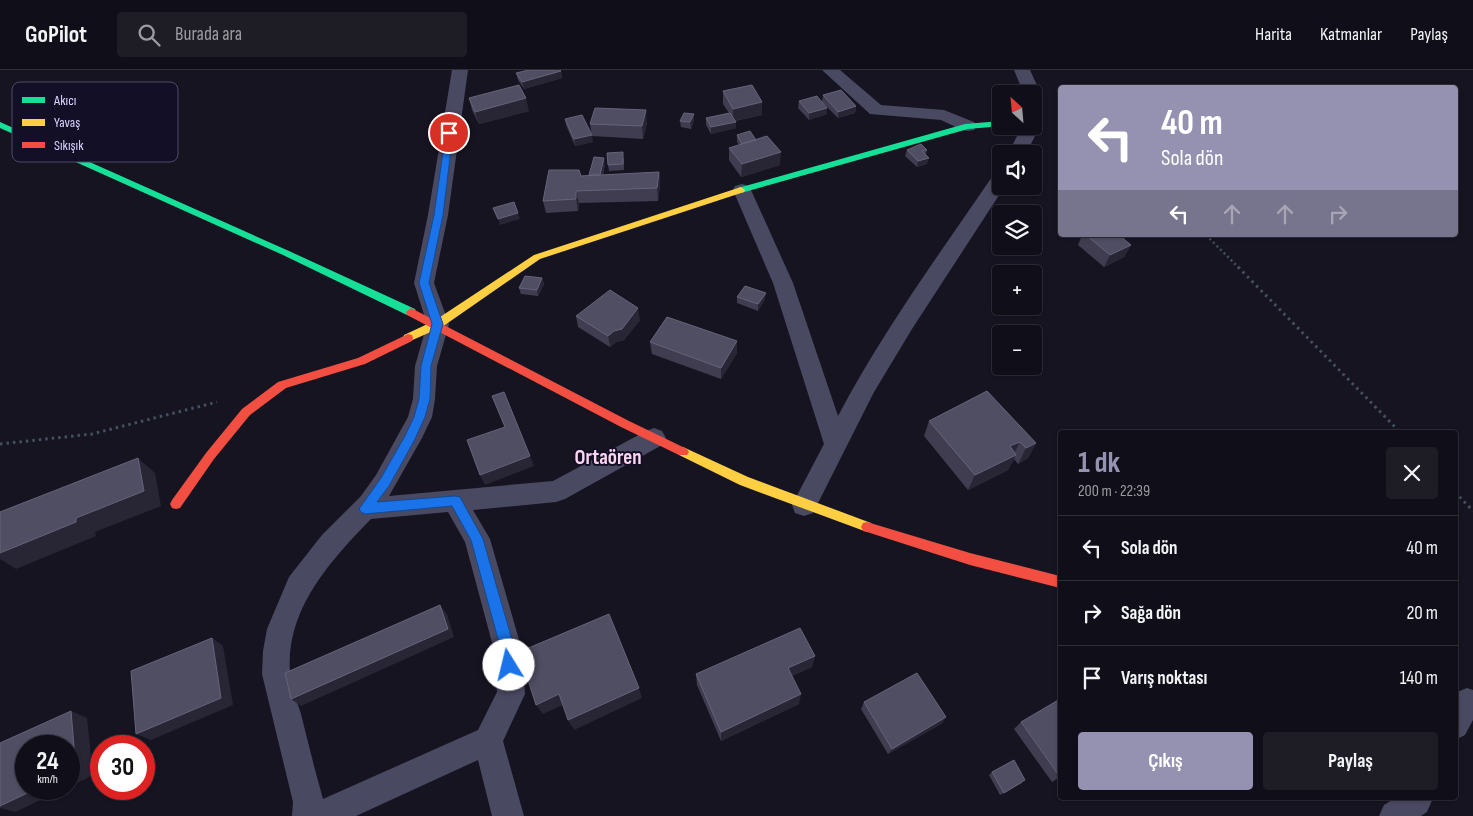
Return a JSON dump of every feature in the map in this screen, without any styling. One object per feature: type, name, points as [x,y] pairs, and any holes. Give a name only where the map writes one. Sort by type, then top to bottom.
[{"type":"street","points":[[308,816],[304,786],[276,674],[277,651],[284,622],[298,586],[331,543],[365,509],[385,482],[420,417],[424,399],[426,366],[438,324],[424,283],[438,215],[460,70]]},
{"type":"street","points":[[830,70],[876,110],[944,115],[968,126]]},
{"type":"street","points":[[1022,70],[1029,85]]},
{"type":"street","points":[[0,124],[12,129]]},
{"type":"street","points":[[176,504],[210,456],[246,412],[282,386],[361,361],[438,324],[537,257],[742,190],[968,126],[992,125]]},
{"type":"street","points":[[85,162],[278,249],[438,324],[654,438],[744,481],[906,540],[1058,581]]},
{"type":"street","points":[[742,190],[783,283],[835,443]]},
{"type":"street","points":[[804,504],[865,388],[904,323],[992,191]]},
{"type":"street","points":[[365,509],[556,491],[654,438]]},
{"type":"street","points":[[321,816],[488,740],[511,694],[508,650],[477,539],[455,501]]},
{"type":"street","points":[[488,740],[508,816]]},
{"type":"street","points":[[1396,816],[1417,800]]},
{"type":"path","points":[[1208,237],[1398,430]]},
{"type":"path","points":[[0,444],[92,434],[226,400]]},
{"type":"path","points":[[1458,495],[1473,511]]},
{"type":"building","points":[[529,70],[561,71],[522,82],[516,73]]},
{"type":"building","points":[[519,85],[526,98],[475,112],[469,98]]},
{"type":"building","points":[[752,85],[762,102],[733,109],[723,91]]},
{"type":"building","points":[[841,90],[856,106],[838,112],[823,95]]},
{"type":"building","points":[[817,96],[827,108],[809,113],[799,101]]},
{"type":"building","points":[[595,108],[646,110],[642,126],[590,124]]},
{"type":"building","points":[[684,113],[694,114],[690,122],[680,121]]},
{"type":"building","points":[[730,113],[736,122],[711,127],[706,118]]},
{"type":"building","points":[[582,115],[592,135],[574,139],[565,119]]},
{"type":"building","points":[[750,131],[756,140],[742,144],[737,135]]},
{"type":"building","points":[[767,136],[781,152],[742,164],[729,148]]},
{"type":"building","points":[[921,144],[927,150],[922,151],[929,158],[918,161],[907,150]]},
{"type":"building","points":[[623,152],[623,164],[608,165],[607,153]]},
{"type":"building","points":[[594,157],[604,158],[600,175],[589,175]]},
{"type":"building","points":[[549,170],[579,170],[581,176],[659,172],[657,188],[576,191],[576,199],[543,201]]},
{"type":"building","points":[[514,202],[518,213],[498,219],[493,208]]},
{"type":"building","points":[[1088,237],[1121,237],[1131,245],[1110,255]]},
{"type":"building","points":[[525,276],[542,278],[537,290],[519,288]]},
{"type":"building","points":[[745,286],[766,293],[758,304],[737,297]]},
{"type":"building","points":[[610,290],[638,308],[622,329],[614,331],[608,336],[576,316]]},
{"type":"building","points":[[667,317],[737,341],[721,368],[650,342]]},
{"type":"building","points":[[987,391],[1036,443],[1026,448],[1020,442],[1010,446],[1016,455],[975,475],[929,421]]},
{"type":"building","points":[[504,392],[530,456],[480,475],[467,440],[505,427],[492,396]]},
{"type":"building","points":[[138,458],[144,491],[76,518],[76,522],[0,553],[0,512]]},
{"type":"building","points":[[440,605],[448,629],[291,699],[285,673]]},
{"type":"building","points":[[609,614],[639,688],[568,720],[559,694],[536,705],[519,652]]},
{"type":"building","points":[[800,628],[815,656],[788,668],[801,694],[721,732],[696,674]]},
{"type":"building","points":[[212,638],[221,698],[136,734],[131,671]]},
{"type":"building","points":[[917,673],[946,717],[892,749],[864,702]]},
{"type":"building","points":[[1058,700],[1058,774],[1021,722]]},
{"type":"building","points":[[71,711],[73,735],[18,735]]},
{"type":"building","points":[[15,736],[15,799],[0,806],[0,743]]},
{"type":"building","points":[[1014,760],[1025,780],[1004,793],[992,772]]},
{"type":"traffic: fast","points":[[0,125],[12,130]]},
{"type":"traffic: fast","points":[[741,190],[968,126],[992,125]]},
{"type":"traffic: fast","points":[[83,162],[286,253],[411,312]]},
{"type":"traffic: slow","points":[[408,338],[438,324],[537,257],[741,190]]},
{"type":"traffic: slow","points":[[683,452],[744,481],[867,527]]},
{"type":"traffic: jam","points":[[411,312],[625,424],[683,452]]},
{"type":"traffic: jam","points":[[176,504],[210,456],[246,412],[282,385],[361,361],[408,338]]},
{"type":"traffic: jam","points":[[867,527],[970,559],[1058,581]]},
{"type":"district","name":"Ortaören","points":[[608,457]]},
{"type":"route","points":[[449,133],[432,252],[424,283],[438,324],[426,366],[424,399],[420,417],[385,482],[365,509],[455,501],[477,539],[508,650],[509,665]]}]
